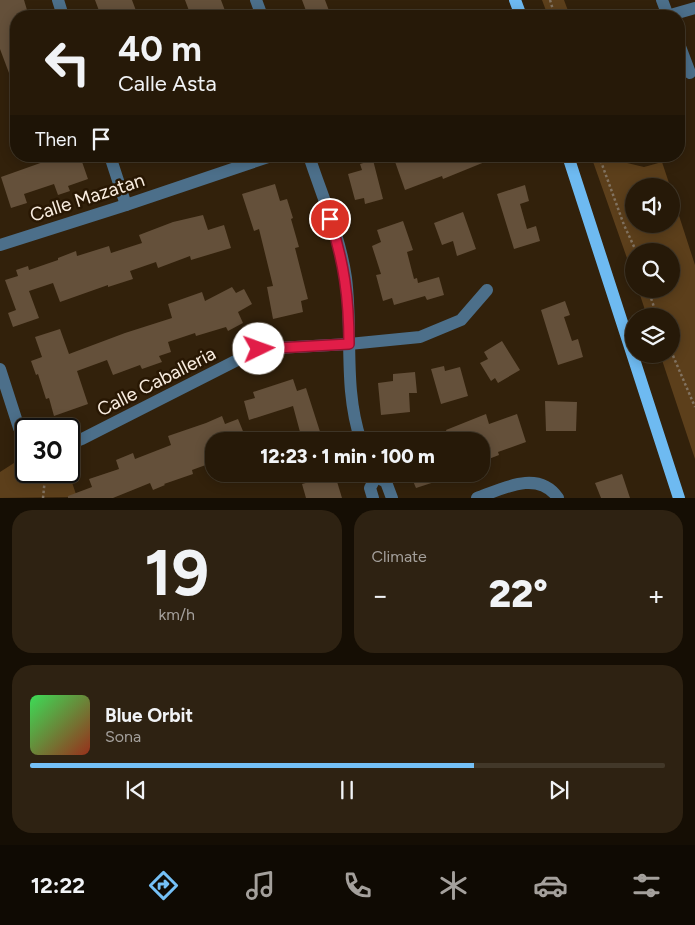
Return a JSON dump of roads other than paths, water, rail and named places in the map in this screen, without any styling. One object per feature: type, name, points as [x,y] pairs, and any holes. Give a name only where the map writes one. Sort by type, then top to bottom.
[{"type":"main road","points":[[570,162],[679,498]]},
{"type":"street","points":[[685,60],[690,73]]},
{"type":"street","points":[[112,162],[126,205]]},
{"type":"street","name":"Calle Mazatan","points":[[0,245],[253,162]]},
{"type":"street","points":[[311,162],[339,247],[345,276],[349,308],[350,396],[358,432]]},
{"type":"street","name":"Calle Caballeria","points":[[80,441],[259,349],[349,344],[420,337],[461,320],[487,290]]},
{"type":"street","points":[[0,369],[15,418]]},
{"type":"street","points":[[372,482],[370,488],[373,498]]},
{"type":"street","points":[[386,482],[392,498]]},
{"type":"street","points":[[477,498],[522,483],[534,482],[547,486],[558,498]]}]
